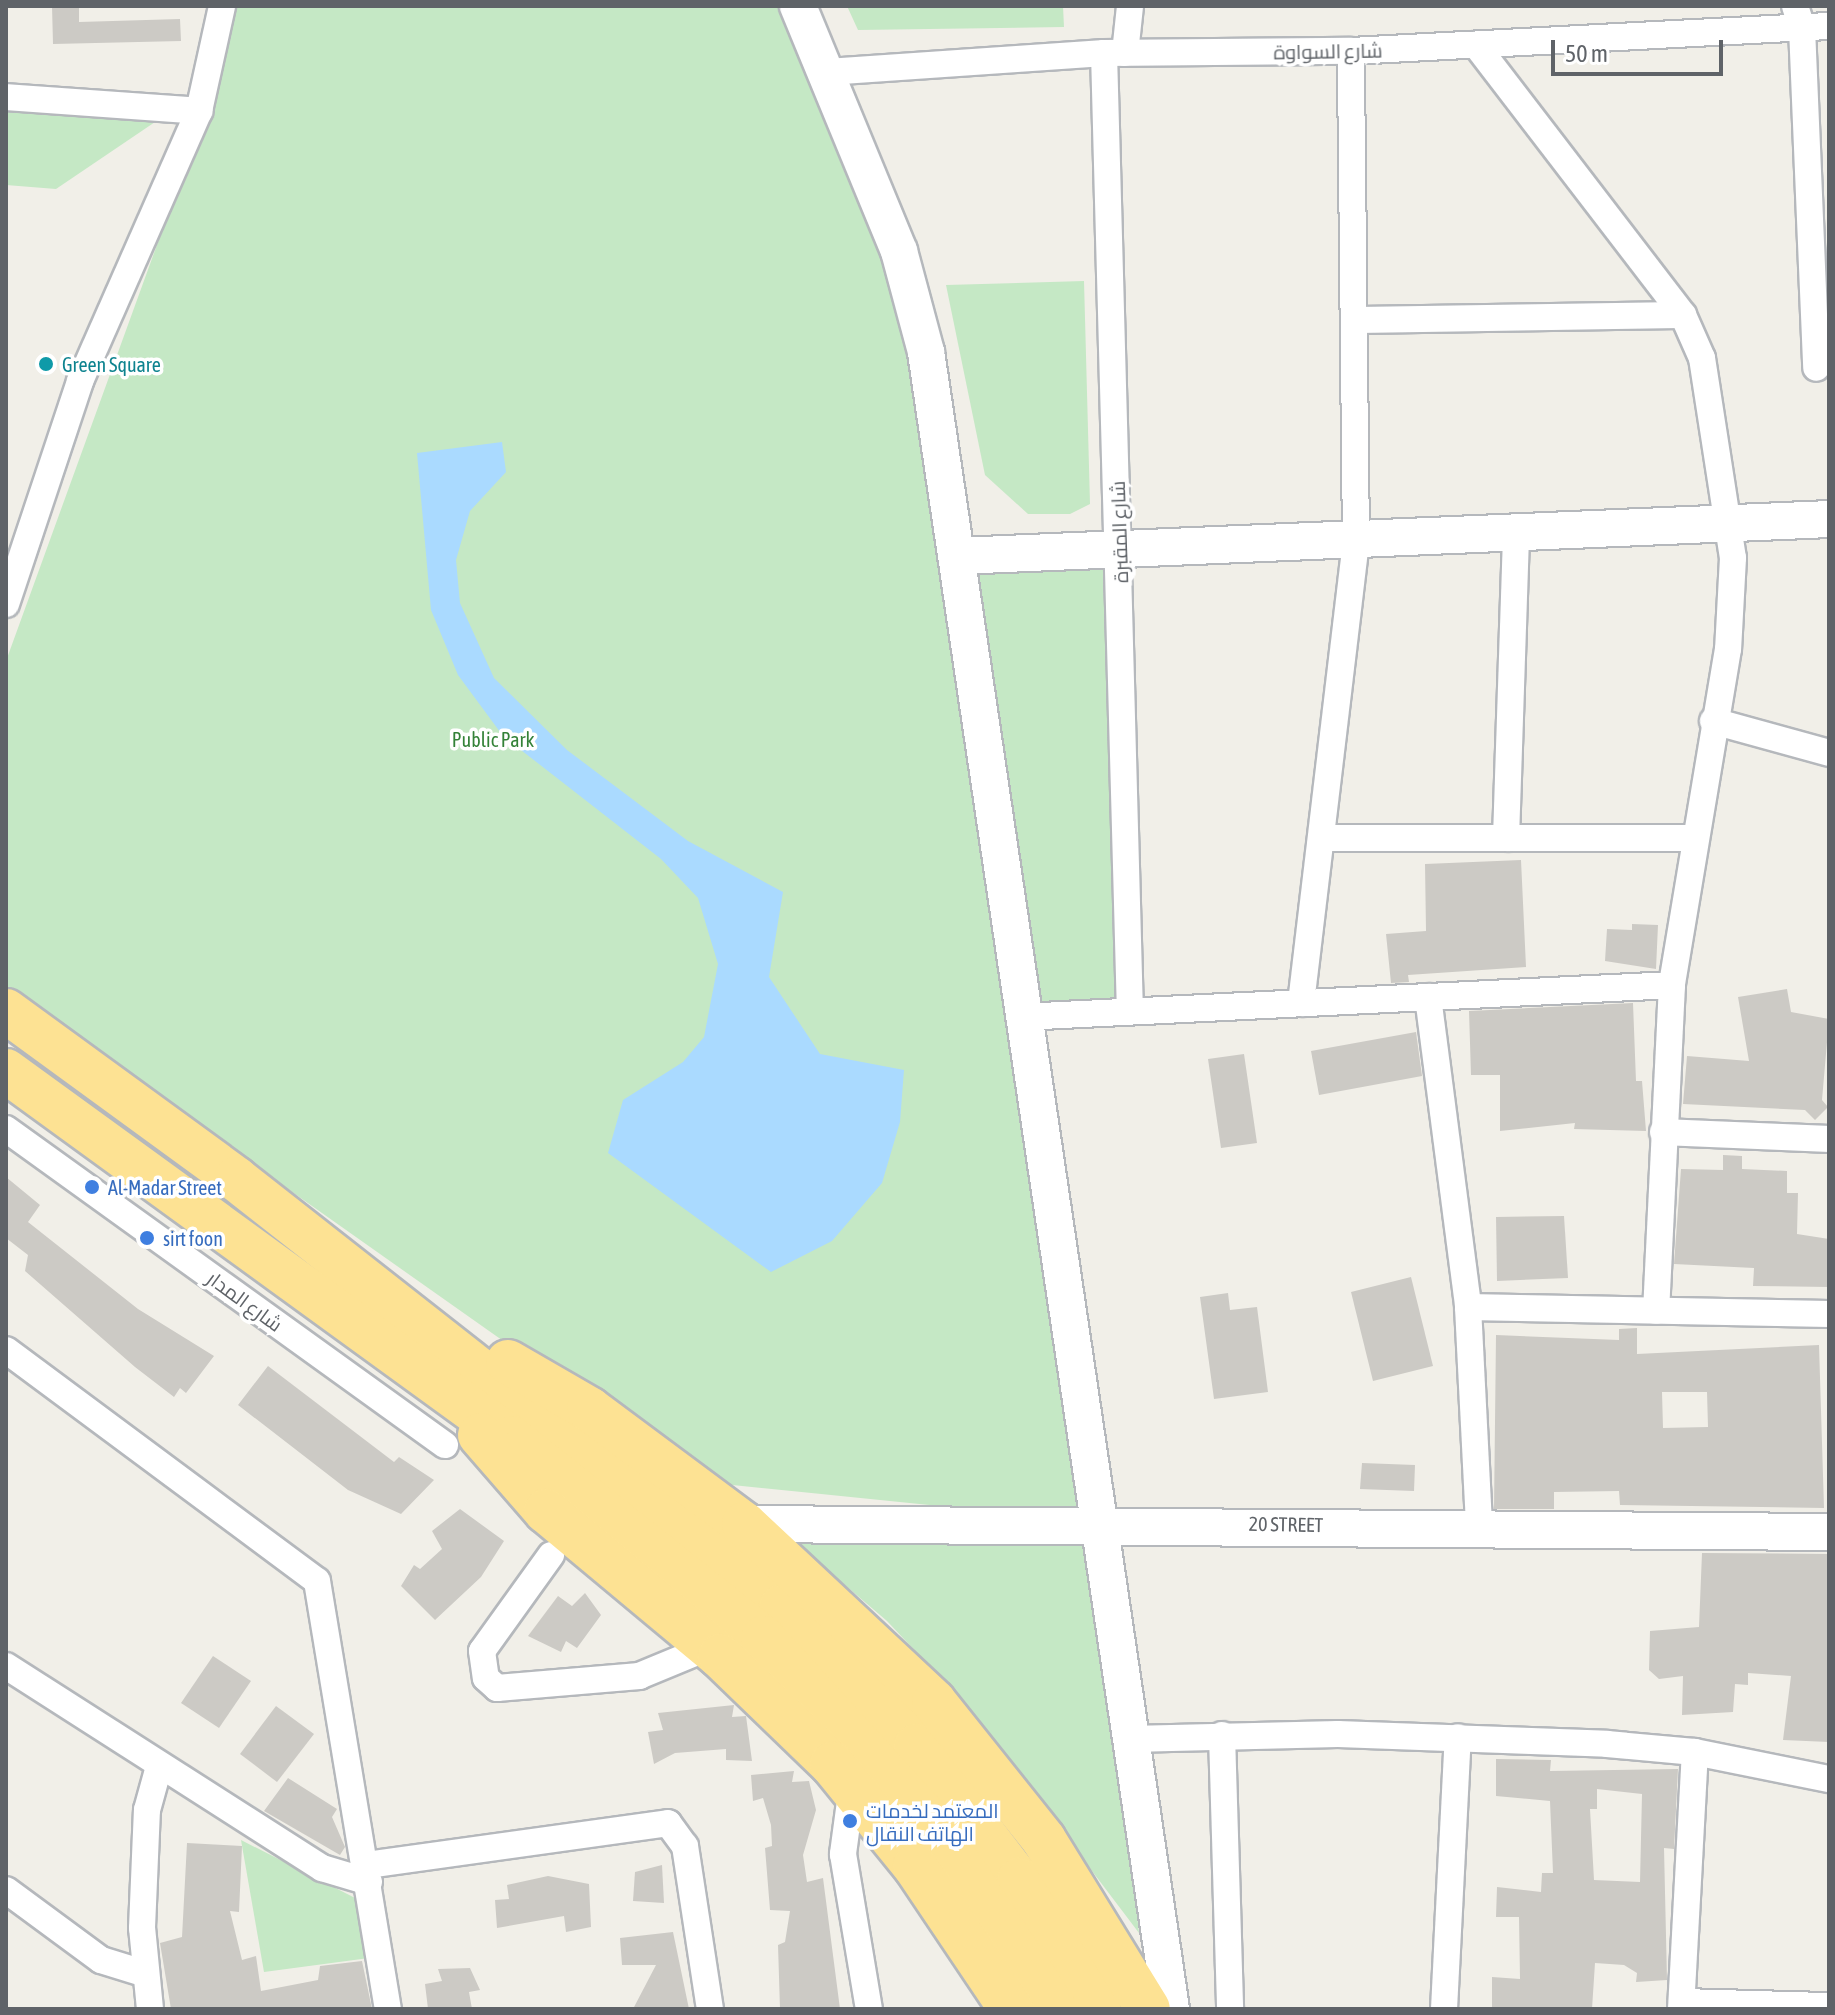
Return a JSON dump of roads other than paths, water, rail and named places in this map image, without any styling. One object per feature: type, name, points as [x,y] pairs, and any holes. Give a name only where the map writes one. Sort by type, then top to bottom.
[{"type":"highway","points":[[6,1011],[441,1338],[732,1564],[828,1651],[989,1838],[1099,2009]]},
{"type":"highway","points":[[6,1071],[458,1398],[698,1582],[823,1698],[935,1827],[1055,2009]]},
{"type":"highway","points":[[441,1338],[492,1354],[589,1409],[744,1524],[972,1747],[1077,1889],[1148,2009]]},
{"type":"highway","points":[[458,1398],[525,1491],[709,1647],[852,1787],[1004,2008]]},
{"type":"street","points":[[6,604],[80,381],[199,111],[222,6]]},
{"type":"street","points":[[798,6],[899,251],[926,352],[958,556],[1021,1017],[1171,2009]]},
{"type":"street","name":"شارع المقبرة","points":[[1130,6],[1115,53],[1120,548],[1130,1011]]},
{"type":"street","points":[[1799,17],[1819,197],[1816,368]]},
{"type":"street","name":"شارع السواوة","points":[[827,72],[1115,53],[1351,51],[1476,45],[1799,17],[1829,26]]},
{"type":"street","points":[[1476,45],[1683,315],[1702,358],[1727,525],[1735,600],[1693,838],[1672,985],[1656,1311]]},
{"type":"street","points":[[1301,1003],[1356,545],[1351,51]]},
{"type":"street","points":[[6,97],[199,111]]},
{"type":"street","points":[[1355,320],[1683,315]]},
{"type":"street","points":[[958,556],[1120,548],[1356,545],[1829,519]]},
{"type":"street","points":[[1506,838],[1516,536]]},
{"type":"street","points":[[1713,721],[1829,753]]},
{"type":"street","points":[[1321,838],[1693,838]]},
{"type":"street","points":[[1021,1017],[1672,985]]},
{"type":"street","points":[[1428,997],[1468,1307],[1479,1527]]},
{"type":"street","name":"شارع المدار","points":[[6,1129],[445,1445]]},
{"type":"street","points":[[1663,1132],[1829,1139]]},
{"type":"street","points":[[1468,1307],[1829,1314]]},
{"type":"street","points":[[6,1350],[317,1581],[368,1873],[388,2009]]},
{"type":"street","name":"20 STREET","points":[[744,1524],[1097,1522],[1829,1532]]},
{"type":"street","points":[[551,1555],[482,1651],[486,1678],[497,1688],[639,1676],[709,1647]]},
{"type":"street","points":[[6,1666],[158,1770],[333,1874],[368,1873],[668,1823],[685,1846],[710,2009]]},
{"type":"street","points":[[1130,1739],[1222,1735],[1458,1737],[1695,1752],[1829,1779]]},
{"type":"street","points":[[1222,1735],[1230,2009]]},
{"type":"street","points":[[1444,2009],[1458,1737]]},
{"type":"street","points":[[1695,1752],[1682,2006],[1829,2006]]},
{"type":"street","points":[[150,2009],[143,1973],[147,1810],[158,1770]]},
{"type":"street","points":[[852,1787],[843,1854],[869,2009]]},
{"type":"street","points":[[6,1890],[101,1960],[143,1973]]},
{"type":"water","points":[[502,442],[506,472],[470,511],[456,560],[460,603],[494,678],[567,750],[688,841],[783,892],[769,977],[820,1054],[904,1070],[900,1122],[882,1183],[832,1241],[771,1272],[608,1153],[623,1100],[683,1062],[704,1037],[718,964],[698,898],[661,859],[503,736],[458,675],[431,610],[417,453]]},
{"type":"place","name":"Green Square","points":[[46,364]]},
{"type":"place","name":"Al-Madar Street","points":[[92,1187]]},
{"type":"place","name":"sirt foon","points":[[147,1238]]},
{"type":"place","name":"المعتمد لخدمات الهاتف النقال","points":[[850,1821]]},
{"type":"park label","name":"Public Park","points":[[493,739]]}]
